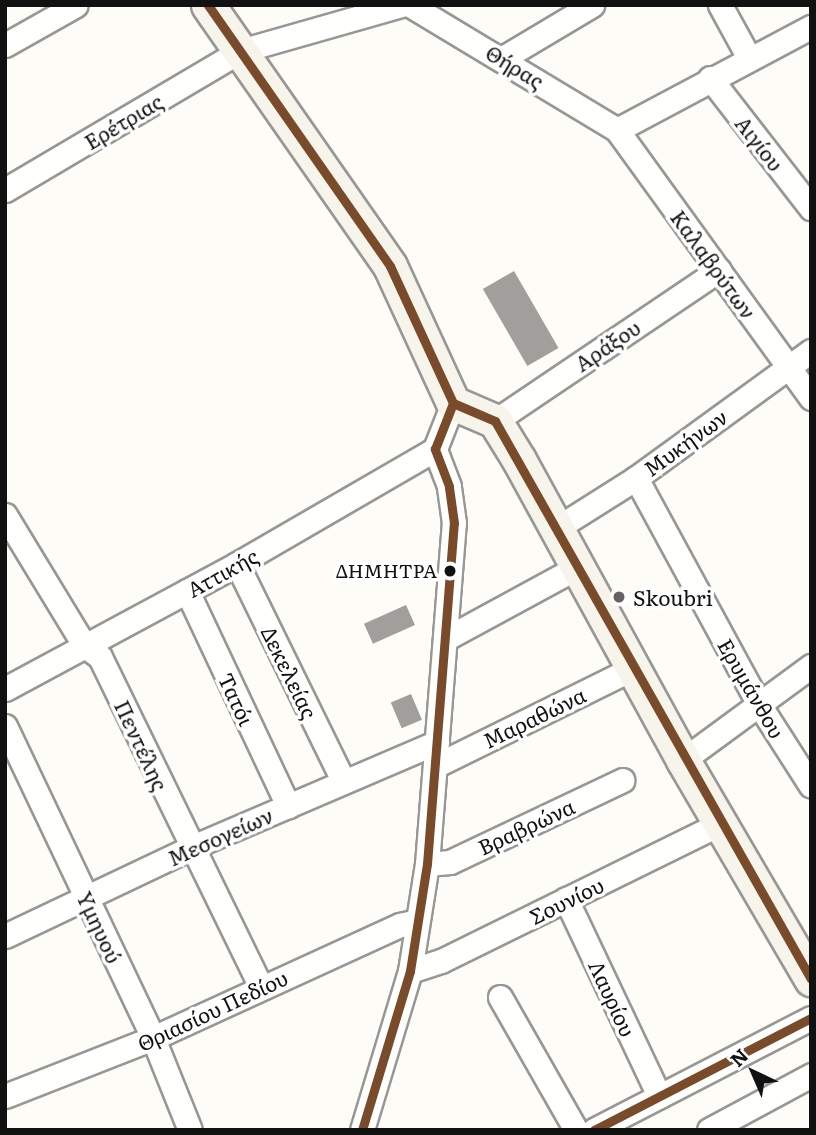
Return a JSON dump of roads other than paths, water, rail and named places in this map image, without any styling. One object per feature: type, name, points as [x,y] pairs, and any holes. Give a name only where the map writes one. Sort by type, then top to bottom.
[{"type":"main road","points":[[208,5],[390,266],[453,403],[495,421],[557,528],[683,760],[811,979]]},
{"type":"street","points":[[5,45],[76,5]]},
{"type":"street","points":[[503,58],[592,5]]},
{"type":"street","points":[[720,5],[749,58]]},
{"type":"street","name":"Ερέτριας","points":[[5,190],[240,51],[396,6]]},
{"type":"street","name":"Θήρας","points":[[396,6],[503,58],[617,130]]},
{"type":"street","points":[[617,130],[710,78],[811,27]]},
{"type":"street","name":"Αιγίου","points":[[710,78],[811,208]]},
{"type":"street","name":"Καλαβρύτων","points":[[617,130],[811,398]]},
{"type":"street","name":"Αράξου","points":[[495,421],[719,270]]},
{"type":"street","name":"Μυκήνων","points":[[557,528],[636,478],[811,351]]},
{"type":"street","points":[[362,1130],[410,971],[427,864],[454,523],[449,486],[435,449],[453,403]]},
{"type":"street","name":"Αττικής","points":[[5,689],[187,592],[435,449]]},
{"type":"street","name":"Ερυμάνθου","points":[[636,478],[758,702],[811,786]]},
{"type":"street","name":"Πεντέλης","points":[[9,530],[85,645],[100,657],[190,848],[261,987]]},
{"type":"street","name":"Δεκελείας","points":[[237,564],[343,780]]},
{"type":"street","points":[[447,638],[578,568]]},
{"type":"street","name":"Τατόι","points":[[187,592],[288,806]]},
{"type":"street","points":[[683,760],[758,702],[811,666]]},
{"type":"street","name":"Μαραθώνα","points":[[435,766],[633,668]]},
{"type":"street","name":"Υμηυού","points":[[5,726],[153,1038],[190,1130]]},
{"type":"street","name":"Μεσογείων","points":[[5,936],[190,848],[343,780],[437,742]]},
{"type":"street","name":"Βραβρώνα","points":[[427,864],[450,862],[623,780]]},
{"type":"street","name":"Σουνίου","points":[[410,971],[441,961],[720,824]]},
{"type":"street","name":"Λαυρίου","points":[[566,899],[659,1096]]},
{"type":"street","name":"Θριασίου Πεδίου","points":[[5,1096],[153,1038],[400,925],[418,921]]},
{"type":"street","points":[[500,997],[576,1130]]},
{"type":"street","points":[[594,1130],[811,1018]]},
{"type":"street","points":[[709,1130],[811,1075]]},
{"type":"place","name":"ΔΗΜΗΤΡΑ","points":[[450,571]]},
{"type":"place","name":"Skoubri","points":[[619,597]]}]
